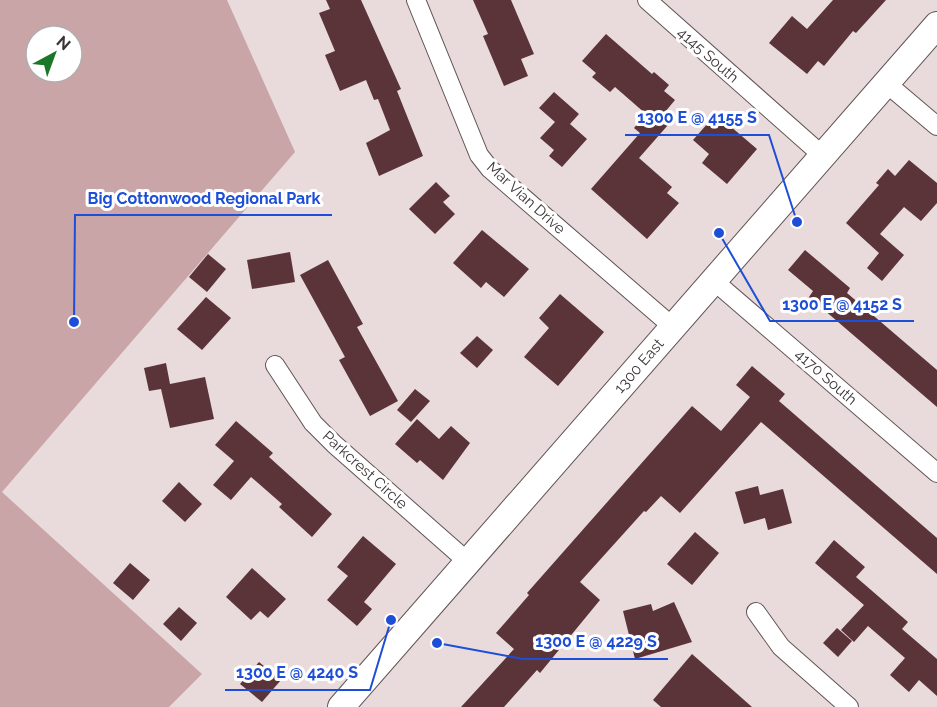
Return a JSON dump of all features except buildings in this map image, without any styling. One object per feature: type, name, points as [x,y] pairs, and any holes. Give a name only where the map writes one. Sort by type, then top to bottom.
[{"type":"main road","name":"1300 East","points":[[341,707],[937,25]]},
{"type":"street","name":"Mar Vian Drive","points":[[416,0],[479,155],[490,169],[673,327]]},
{"type":"street","name":"4145 South","points":[[647,0],[824,156]]},
{"type":"street","points":[[886,83],[937,126]]},
{"type":"street","name":"4170 South","points":[[714,281],[937,473]]},
{"type":"street","name":"Parkcrest Circle","points":[[275,365],[313,423],[468,562]]},
{"type":"street","points":[[756,612],[781,647],[843,705]]},
{"type":"shaded area","points":[[0,0],[227,0],[295,152],[2,492],[202,674],[169,707],[0,707]]},
{"type":"place","name":"1300 E @ 4155 S","points":[[797,222]]},
{"type":"place","name":"1300 E @ 4152 S","points":[[719,233]]},
{"type":"place","name":"Big Cottonwood Regional Park","points":[[74,322]]},
{"type":"place","name":"1300 E @ 4240 S","points":[[391,620]]},
{"type":"place","name":"1300 E @ 4229 S","points":[[437,643]]}]
